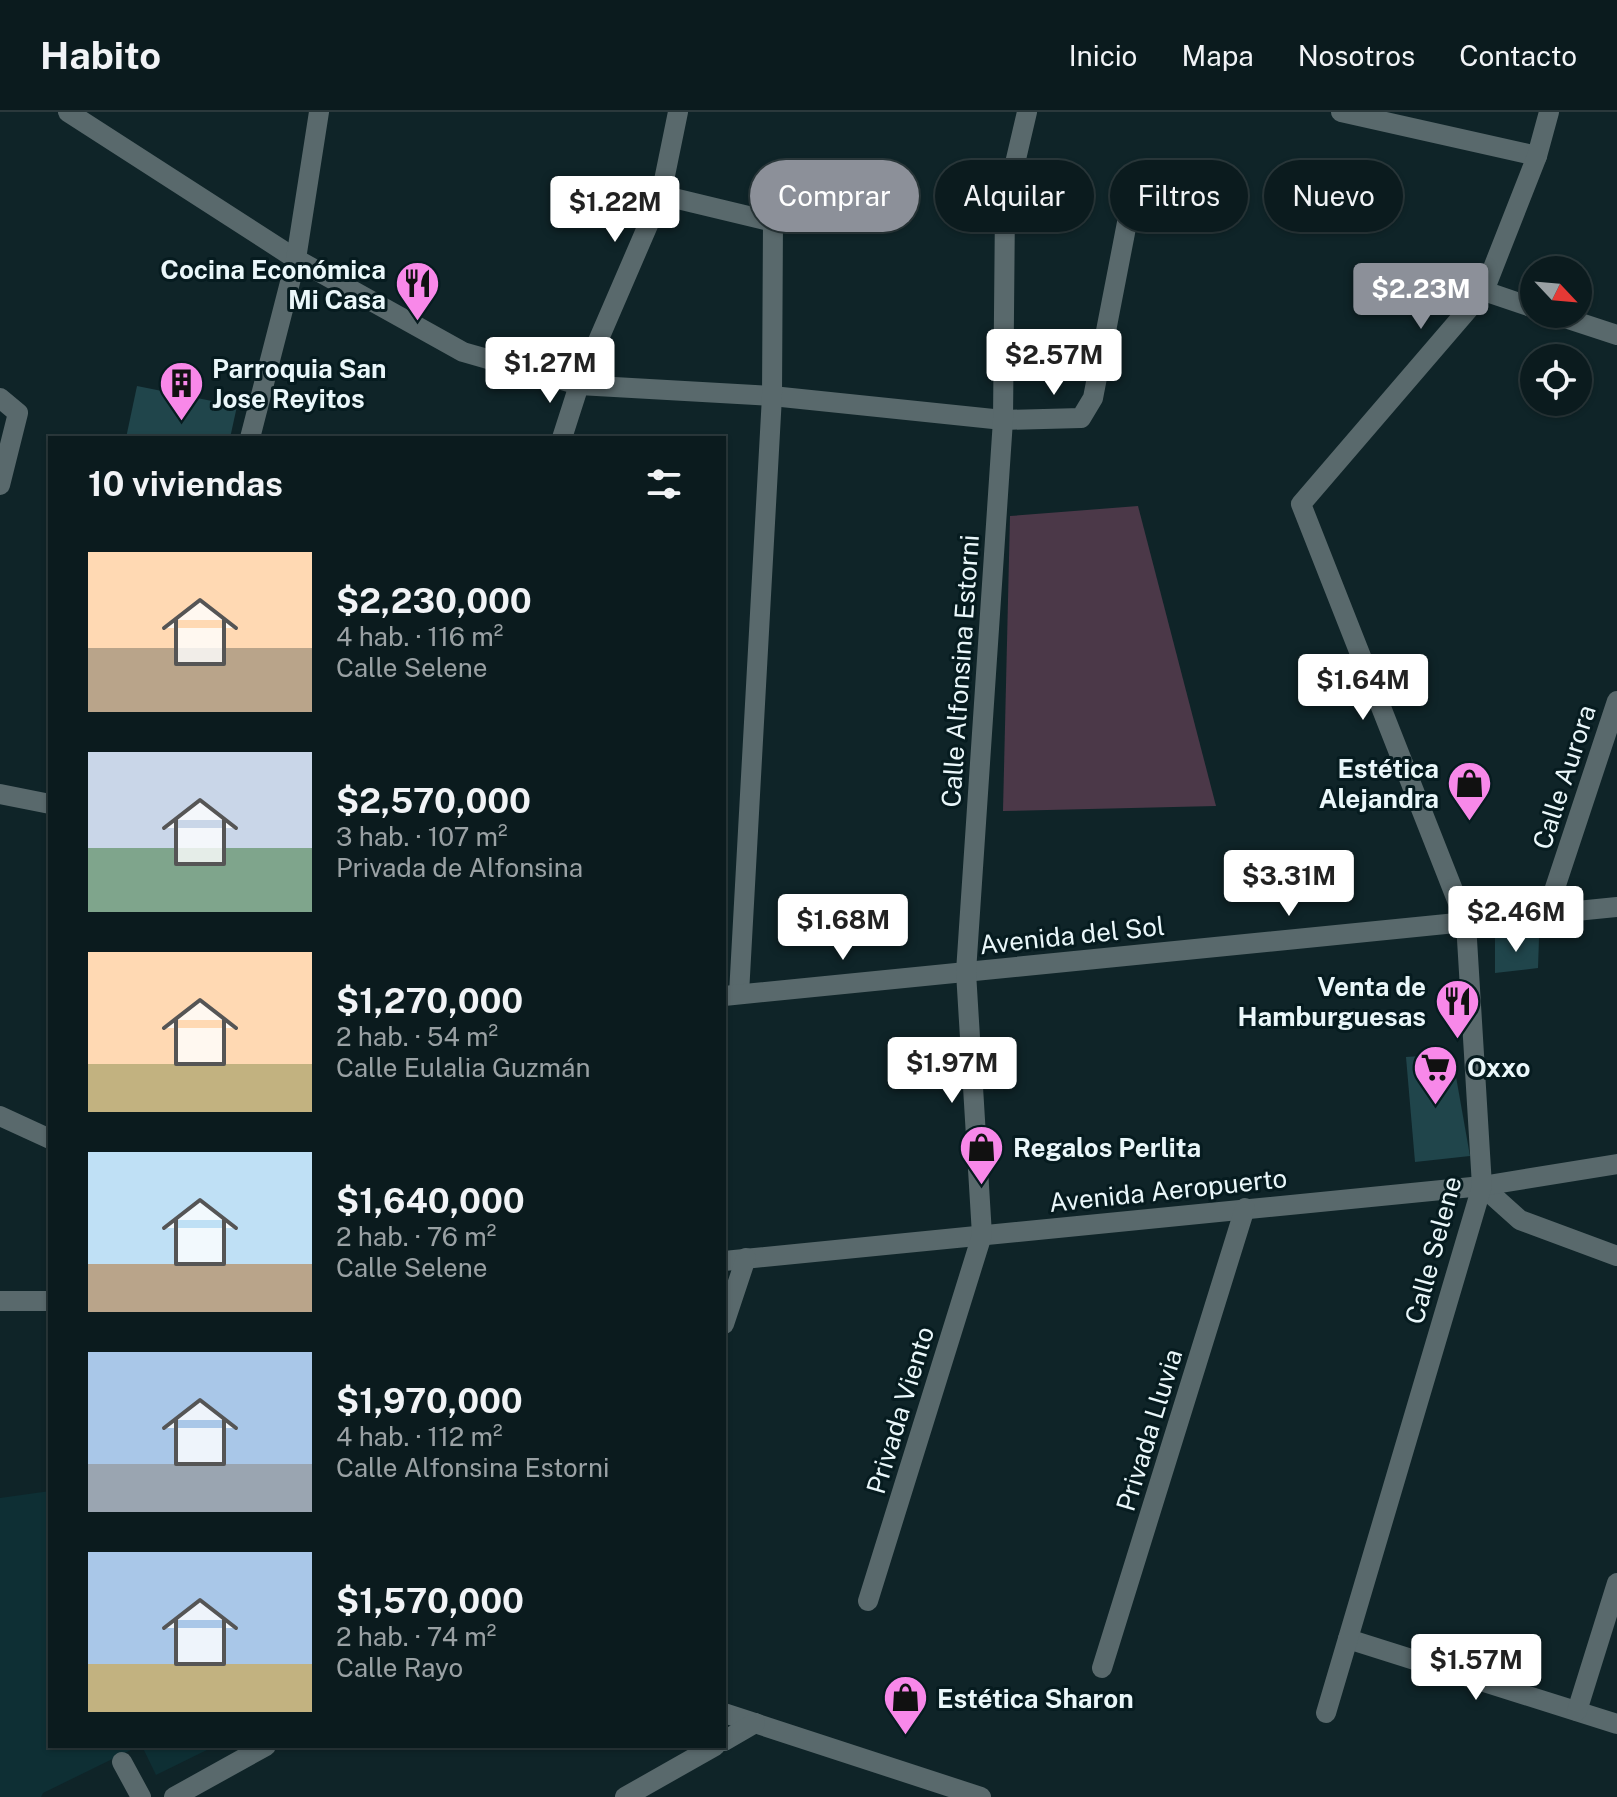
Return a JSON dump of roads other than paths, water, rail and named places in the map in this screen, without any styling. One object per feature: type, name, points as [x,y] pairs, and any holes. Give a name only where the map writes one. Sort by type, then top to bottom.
[{"type":"street","points":[[251,436],[296,259],[319,112]]},
{"type":"street","points":[[563,436],[579,385],[661,195],[678,112]]},
{"type":"street","name":"Calle Alfonsina Estorni","points":[[982,1235],[966,972],[1003,420],[1005,206],[1027,112]]},
{"type":"street","points":[[1341,112],[1537,156]]},
{"type":"street","name":"Calle Selene","points":[[1326,1713],[1482,1186],[1466,923],[1301,504],[1484,291],[1537,156],[1549,112]]},
{"type":"street","points":[[78,115],[296,259],[463,352],[579,385],[772,396],[1003,420],[1081,418],[1093,398],[1125,232]]},
{"type":"street","points":[[661,195],[773,222],[772,396],[731,995]]},
{"type":"street","points":[[1484,291],[1520,303]]},
{"type":"street","points":[[1592,327],[1617,335]]},
{"type":"street","points":[[0,398],[18,413],[0,485]]},
{"type":"street","name":"Calle Aurora","points":[[1546,915],[1617,701]]},
{"type":"street","points":[[0,794],[48,804]]},
{"type":"street","name":"Avenida del Sol","points":[[731,995],[1617,907]]},
{"type":"street","points":[[0,1116],[48,1138]]},
{"type":"street","name":"Avenida Aeropuerto","points":[[726,1261],[1482,1186],[1617,1164]]},
{"type":"street","points":[[1482,1186],[1520,1220],[1617,1256]]},
{"type":"street","name":"Privada Lluvia","points":[[1102,1668],[1245,1208]]},
{"type":"street","name":"Privada Viento","points":[[868,1601],[982,1235]]},
{"type":"street","points":[[726,1318],[746,1258]]},
{"type":"street","points":[[0,1301],[48,1301]]},
{"type":"street","points":[[1577,1711],[1617,1583]]},
{"type":"street","points":[[1348,1639],[1617,1724]]},
{"type":"street","points":[[726,1714],[981,1797]]},
{"type":"street","points":[[726,1740],[755,1723]]},
{"type":"street","points":[[174,1797],[262,1748]]},
{"type":"street","points":[[625,1797],[711,1748]]},
{"type":"street","points":[[122,1762],[141,1797]]},
{"type":"place","name":"Cocina Económica Mi Casa","points":[[417,323]]},
{"type":"place","name":"Parroquia San Jose Reyitos","points":[[181,422]]},
{"type":"place","name":"Estética Alejandra","points":[[1470,822]]},
{"type":"place","name":"Venta de Hamburguesas","points":[[1457,1040]]},
{"type":"place","name":"Oxxo","points":[[1436,1106]]},
{"type":"place","name":"Regalos Perlita","points":[[982,1186]]},
{"type":"place","name":"Estética Sharon","points":[[906,1737]]}]
